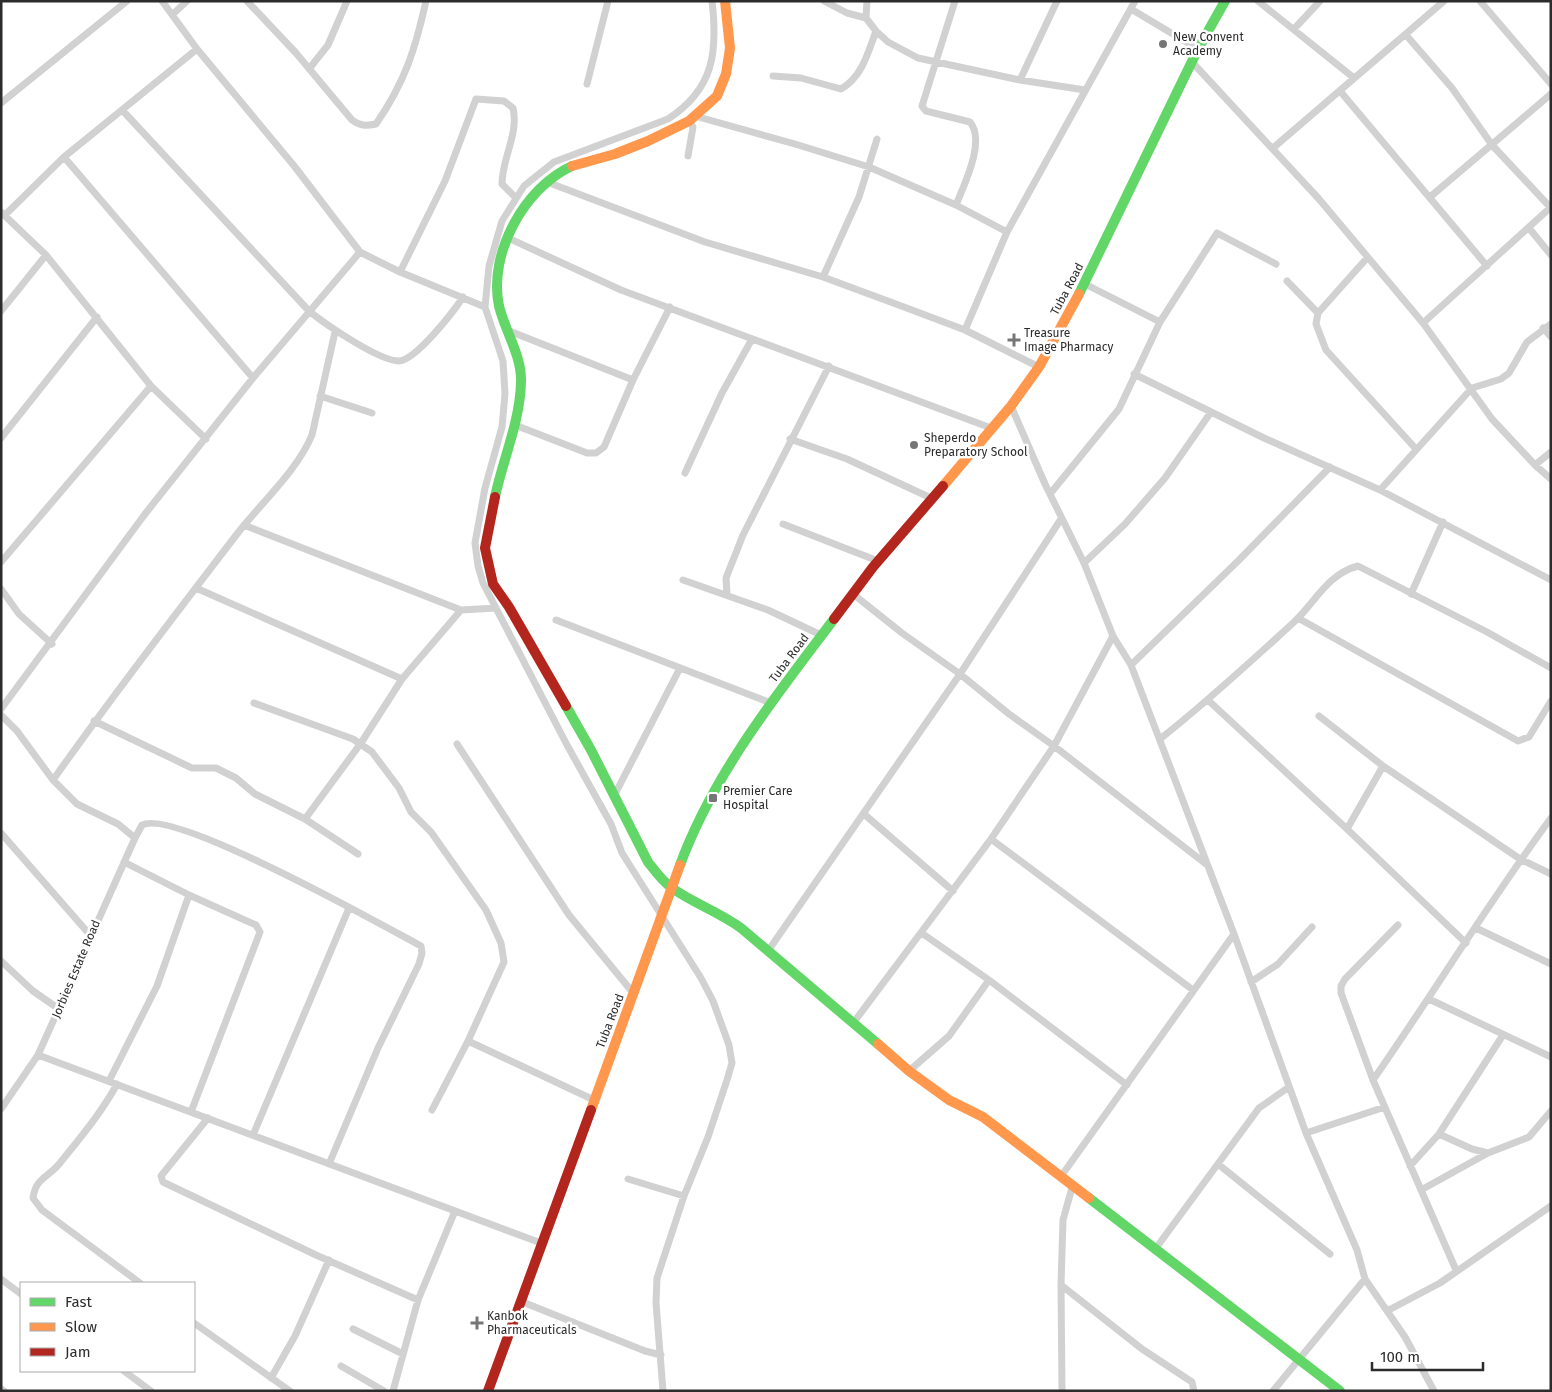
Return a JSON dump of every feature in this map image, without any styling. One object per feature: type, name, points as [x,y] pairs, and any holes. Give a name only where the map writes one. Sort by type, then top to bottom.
[{"type":"street","points":[[1,103],[126,1]]},
{"type":"street","points":[[162,1],[197,49],[295,167],[360,252],[400,272],[485,307]]},
{"type":"street","points":[[173,14],[187,1]]},
{"type":"street","points":[[247,1],[352,120],[359,125],[376,124],[403,80],[417,40],[426,1]]},
{"type":"street","points":[[309,69],[328,45],[347,1]]},
{"type":"street","points":[[587,84],[608,1]]},
{"type":"street","points":[[663,1391],[656,1303],[657,1278],[684,1196],[708,1137],[732,1063],[729,1045],[713,1001],[662,914],[646,893],[622,853],[611,824],[567,745],[483,583],[475,544],[485,488],[502,427],[505,394],[503,361],[485,307],[489,266],[502,222],[524,186],[554,162],[668,119],[682,110],[701,87],[714,55],[716,32],[712,1]]},
{"type":"street","points":[[726,1],[730,48],[726,74],[717,96],[692,118],[615,154],[581,162],[559,172],[532,197],[514,224],[508,238],[501,256],[496,278],[499,305],[517,359],[521,381],[514,425],[500,475],[485,548],[492,584],[509,607],[591,750],[648,862],[672,888],[720,913],[854,1022],[909,1072],[949,1100],[983,1117],[1062,1175],[1297,1360],[1340,1391]]},
{"type":"street","points":[[824,1],[847,13],[866,18]]},
{"type":"street","points":[[867,1],[866,18],[876,32],[888,42],[918,58],[1020,80],[1085,90]]},
{"type":"street","points":[[955,1],[922,106],[924,109],[970,122],[975,133],[974,156],[956,205]]},
{"type":"street","points":[[1020,80],[1057,1]]},
{"type":"street","points":[[965,330],[1007,232],[1135,1]]},
{"type":"street","name":"Tuba Road","points":[[488,1391],[694,827],[711,794],[770,703],[821,635],[878,561],[1011,406],[1039,367],[1085,284],[1198,49],[1225,1]]},
{"type":"street","points":[[1258,1],[1354,78]]},
{"type":"street","points":[[1294,29],[1320,1]]},
{"type":"street","points":[[1273,148],[1444,1]]},
{"type":"street","points":[[1480,1],[1551,84]]},
{"type":"street","points":[[1131,9],[1198,49]]},
{"type":"street","points":[[773,76],[801,78],[842,89],[857,74],[867,56],[876,32]]},
{"type":"street","points":[[1406,35],[1452,88],[1492,145],[1551,207],[1423,323]]},
{"type":"street","points":[[197,49],[64,158],[3,213],[46,255],[151,386],[206,438]]},
{"type":"street","points":[[1192,62],[1319,199],[1423,323],[1472,388],[1492,419],[1535,465],[1551,479]]},
{"type":"street","points":[[1340,91],[1487,266]]},
{"type":"street","points":[[1430,197],[1551,94]]},
{"type":"street","points":[[400,272],[445,181],[462,142],[473,102],[476,99],[504,101],[513,108],[516,119],[502,173],[502,184],[516,198]]},
{"type":"street","points":[[123,111],[309,311],[335,332],[390,359],[400,361],[412,355],[450,318],[463,297]]},
{"type":"street","points":[[688,156],[693,127],[692,118]]},
{"type":"street","points":[[692,118],[795,144],[869,167],[956,205],[1007,232]]},
{"type":"street","points":[[823,277],[859,197],[877,139]]},
{"type":"street","points":[[64,158],[254,378]]},
{"type":"street","points":[[548,182],[705,242],[823,277],[965,330],[1039,367]]},
{"type":"street","points":[[1529,228],[1551,255]]},
{"type":"street","points":[[1050,494],[1119,409],[1160,322],[1217,233],[1276,264]]},
{"type":"street","points":[[508,238],[621,290],[991,428]]},
{"type":"street","points":[[1,709],[52,644],[146,514],[254,378],[360,252]]},
{"type":"street","points":[[1,311],[46,255]]},
{"type":"street","points":[[1367,258],[1318,313],[1316,324],[1326,350],[1416,449]]},
{"type":"street","points":[[1287,282],[1318,313]]},
{"type":"street","points":[[1085,284],[1160,322]]},
{"type":"street","points":[[514,425],[587,452],[596,453],[604,447],[633,380],[670,307]]},
{"type":"street","points":[[1,438],[97,317]]},
{"type":"street","points":[[1380,490],[1472,388],[1501,379],[1509,373],[1528,342],[1543,328],[1551,324]]},
{"type":"street","points":[[1543,328],[1551,337]]},
{"type":"street","points":[[507,330],[633,380]]},
{"type":"street","points":[[53,780],[94,721],[244,525],[306,450],[312,435],[335,332]]},
{"type":"street","points":[[684,472],[722,393],[752,339]]},
{"type":"street","points":[[727,594],[726,578],[743,535],[828,366]]},
{"type":"street","points":[[1134,374],[1264,438],[1380,490],[1551,580]]},
{"type":"street","points":[[1,562],[151,386]]},
{"type":"street","points":[[320,396],[372,413]]},
{"type":"street","points":[[1011,406],[1061,518],[1084,563],[1113,636],[1131,665],[1234,934],[1306,1133],[1357,1250],[1365,1279],[1410,1345],[1434,1391]]},
{"type":"street","points":[[1084,563],[1125,524],[1165,478],[1212,412]]},
{"type":"street","points":[[790,439],[847,459],[931,498]]},
{"type":"street","points":[[1535,465],[1551,452]]},
{"type":"street","points":[[1131,665],[1239,560],[1330,467]]},
{"type":"street","points":[[768,951],[960,674],[1061,518]]},
{"type":"street","points":[[1410,594],[1443,522]]},
{"type":"street","points":[[783,524],[878,561]]},
{"type":"street","points":[[244,525],[461,610],[496,608]]},
{"type":"street","points":[[1160,740],[1208,701],[1298,618],[1321,589],[1333,579],[1358,566],[1487,632],[1551,668]]},
{"type":"street","points":[[683,580],[727,594],[791,619],[821,635]]},
{"type":"street","points":[[196,588],[402,679]]},
{"type":"street","points":[[1,589],[19,614],[52,644]]},
{"type":"street","points":[[853,594],[1206,864]]},
{"type":"street","points":[[305,819],[361,743],[402,679],[461,610]]},
{"type":"street","points":[[1298,618],[1518,741],[1529,736],[1551,701]]},
{"type":"street","points":[[556,620],[770,703]]},
{"type":"street","points":[[854,1022],[954,891],[1054,746],[1113,636]]},
{"type":"street","points":[[614,796],[680,668]]},
{"type":"street","points":[[1208,701],[1347,828],[1466,944]]},
{"type":"street","points":[[254,703],[361,743],[372,752],[386,768],[411,812],[431,832],[486,910],[501,943],[504,962],[468,1041],[432,1110]]},
{"type":"street","points":[[1,715],[17,732],[53,780],[77,804],[118,824],[135,838]]},
{"type":"street","points":[[1319,716],[1383,766],[1520,859],[1551,874]]},
{"type":"street","points":[[94,721],[192,768],[216,768],[236,778],[255,794],[305,819],[358,854]]},
{"type":"street","points":[[457,744],[569,915],[634,994]]},
{"type":"street","points":[[1347,828],[1383,766]]},
{"type":"street","points":[[864,814],[954,891]]},
{"type":"street","points":[[1373,1080],[1466,944],[1520,859],[1551,818]]},
{"type":"street","name":"Jorbies Estate Road","points":[[1,1109],[38,1054],[142,825],[151,823],[191,833],[231,849],[286,874],[349,908]]},
{"type":"street","points":[[1,832],[90,936]]},
{"type":"street","points":[[991,839],[1193,990]]},
{"type":"street","points":[[124,862],[188,895],[256,925],[260,932],[191,1112]]},
{"type":"street","points":[[109,1081],[156,986],[188,895]]},
{"type":"street","points":[[254,1135],[349,908],[421,946],[422,953],[378,1048],[329,1164]]},
{"type":"street","points":[[1398,925],[1345,979],[1341,986],[1341,993],[1373,1080],[1456,1270]]},
{"type":"street","points":[[1251,982],[1278,964],[1312,928]]},
{"type":"street","points":[[1476,928],[1551,964]]},
{"type":"street","points":[[922,934],[989,980],[1127,1085]]},
{"type":"street","points":[[1062,1175],[1234,934]]},
{"type":"street","points":[[1,961],[33,991],[59,1009]]},
{"type":"street","points":[[909,1072],[948,1036],[989,980]]},
{"type":"street","points":[[1429,999],[1551,1057]]},
{"type":"street","points":[[1410,1166],[1439,1134],[1502,1035]]},
{"type":"street","points":[[468,1041],[594,1100]]},
{"type":"street","points":[[38,1054],[541,1243]]},
{"type":"street","points":[[117,1084],[102,1109],[58,1166],[34,1187],[32,1198],[42,1210],[139,1282]]},
{"type":"street","points":[[1156,1248],[1259,1108],[1289,1086]]},
{"type":"street","points":[[1306,1133],[1385,1107]]},
{"type":"street","points":[[1421,1190],[1488,1153],[1529,1137],[1551,1111]]},
{"type":"street","points":[[208,1118],[161,1176],[163,1182],[418,1300]]},
{"type":"street","points":[[1439,1134],[1472,1149],[1488,1153]]},
{"type":"street","points":[[1218,1164],[1330,1254]]},
{"type":"street","points":[[628,1179],[684,1196]]},
{"type":"street","points":[[1062,1391],[1062,1220],[1073,1184]]},
{"type":"street","points":[[1387,1311],[1426,1291],[1551,1206]]},
{"type":"street","points":[[393,1391],[418,1300],[455,1211]]},
{"type":"street","points":[[271,1378],[295,1336],[329,1260]]},
{"type":"street","points":[[1,1279],[20,1293]]},
{"type":"street","points":[[1273,1391],[1365,1279]]},
{"type":"street","points":[[1061,1285],[1142,1349],[1192,1382],[1194,1391]]},
{"type":"street","points":[[520,1301],[636,1348],[661,1355]]},
{"type":"street","points":[[195,1324],[290,1391]]},
{"type":"street","points":[[353,1328],[403,1354]]},
{"type":"street","points":[[341,1366],[384,1391]]},
{"type":"street","points":[[125,1372],[151,1391]]},
{"type":"traffic: fast","points":[[1079,294],[1198,49],[1225,1]]},
{"type":"traffic: fast","points":[[495,497],[518,412],[521,382],[519,363],[499,306],[497,286],[499,265],[513,225],[525,206],[555,176],[572,166]]},
{"type":"traffic: fast","points":[[680,865],[694,831],[728,767],[769,706],[834,619]]},
{"type":"traffic: fast","points":[[566,706],[591,750],[648,862],[662,880],[680,893],[741,928],[878,1044]]},
{"type":"traffic: fast","points":[[1089,1198],[1340,1391]]},
{"type":"traffic: slow","points":[[572,166],[615,154],[648,141],[689,121],[717,96],[726,74],[730,48],[725,1]]},
{"type":"traffic: slow","points":[[943,486],[1011,406],[1039,367],[1079,294]]},
{"type":"traffic: slow","points":[[591,1110],[680,865]]},
{"type":"traffic: slow","points":[[878,1044],[909,1071],[949,1100],[983,1117],[1089,1198]]},
{"type":"traffic: jam","points":[[834,619],[873,567],[943,486]]},
{"type":"traffic: jam","points":[[495,497],[485,548],[493,584],[509,607],[566,706]]},
{"type":"traffic: jam","points":[[488,1391],[591,1110]]},
{"type":"place","name":"New Convent Academy","points":[[1163,44]]},
{"type":"place","name":"Treasure Image Pharmacy","points":[[1014,340]]},
{"type":"place","name":"Sheperdo Preparatory School","points":[[914,445]]},
{"type":"place","name":"Premier Care Hospital","points":[[713,798]]},
{"type":"place","name":"Kanbok Pharmaceuticals","points":[[477,1323]]}]
